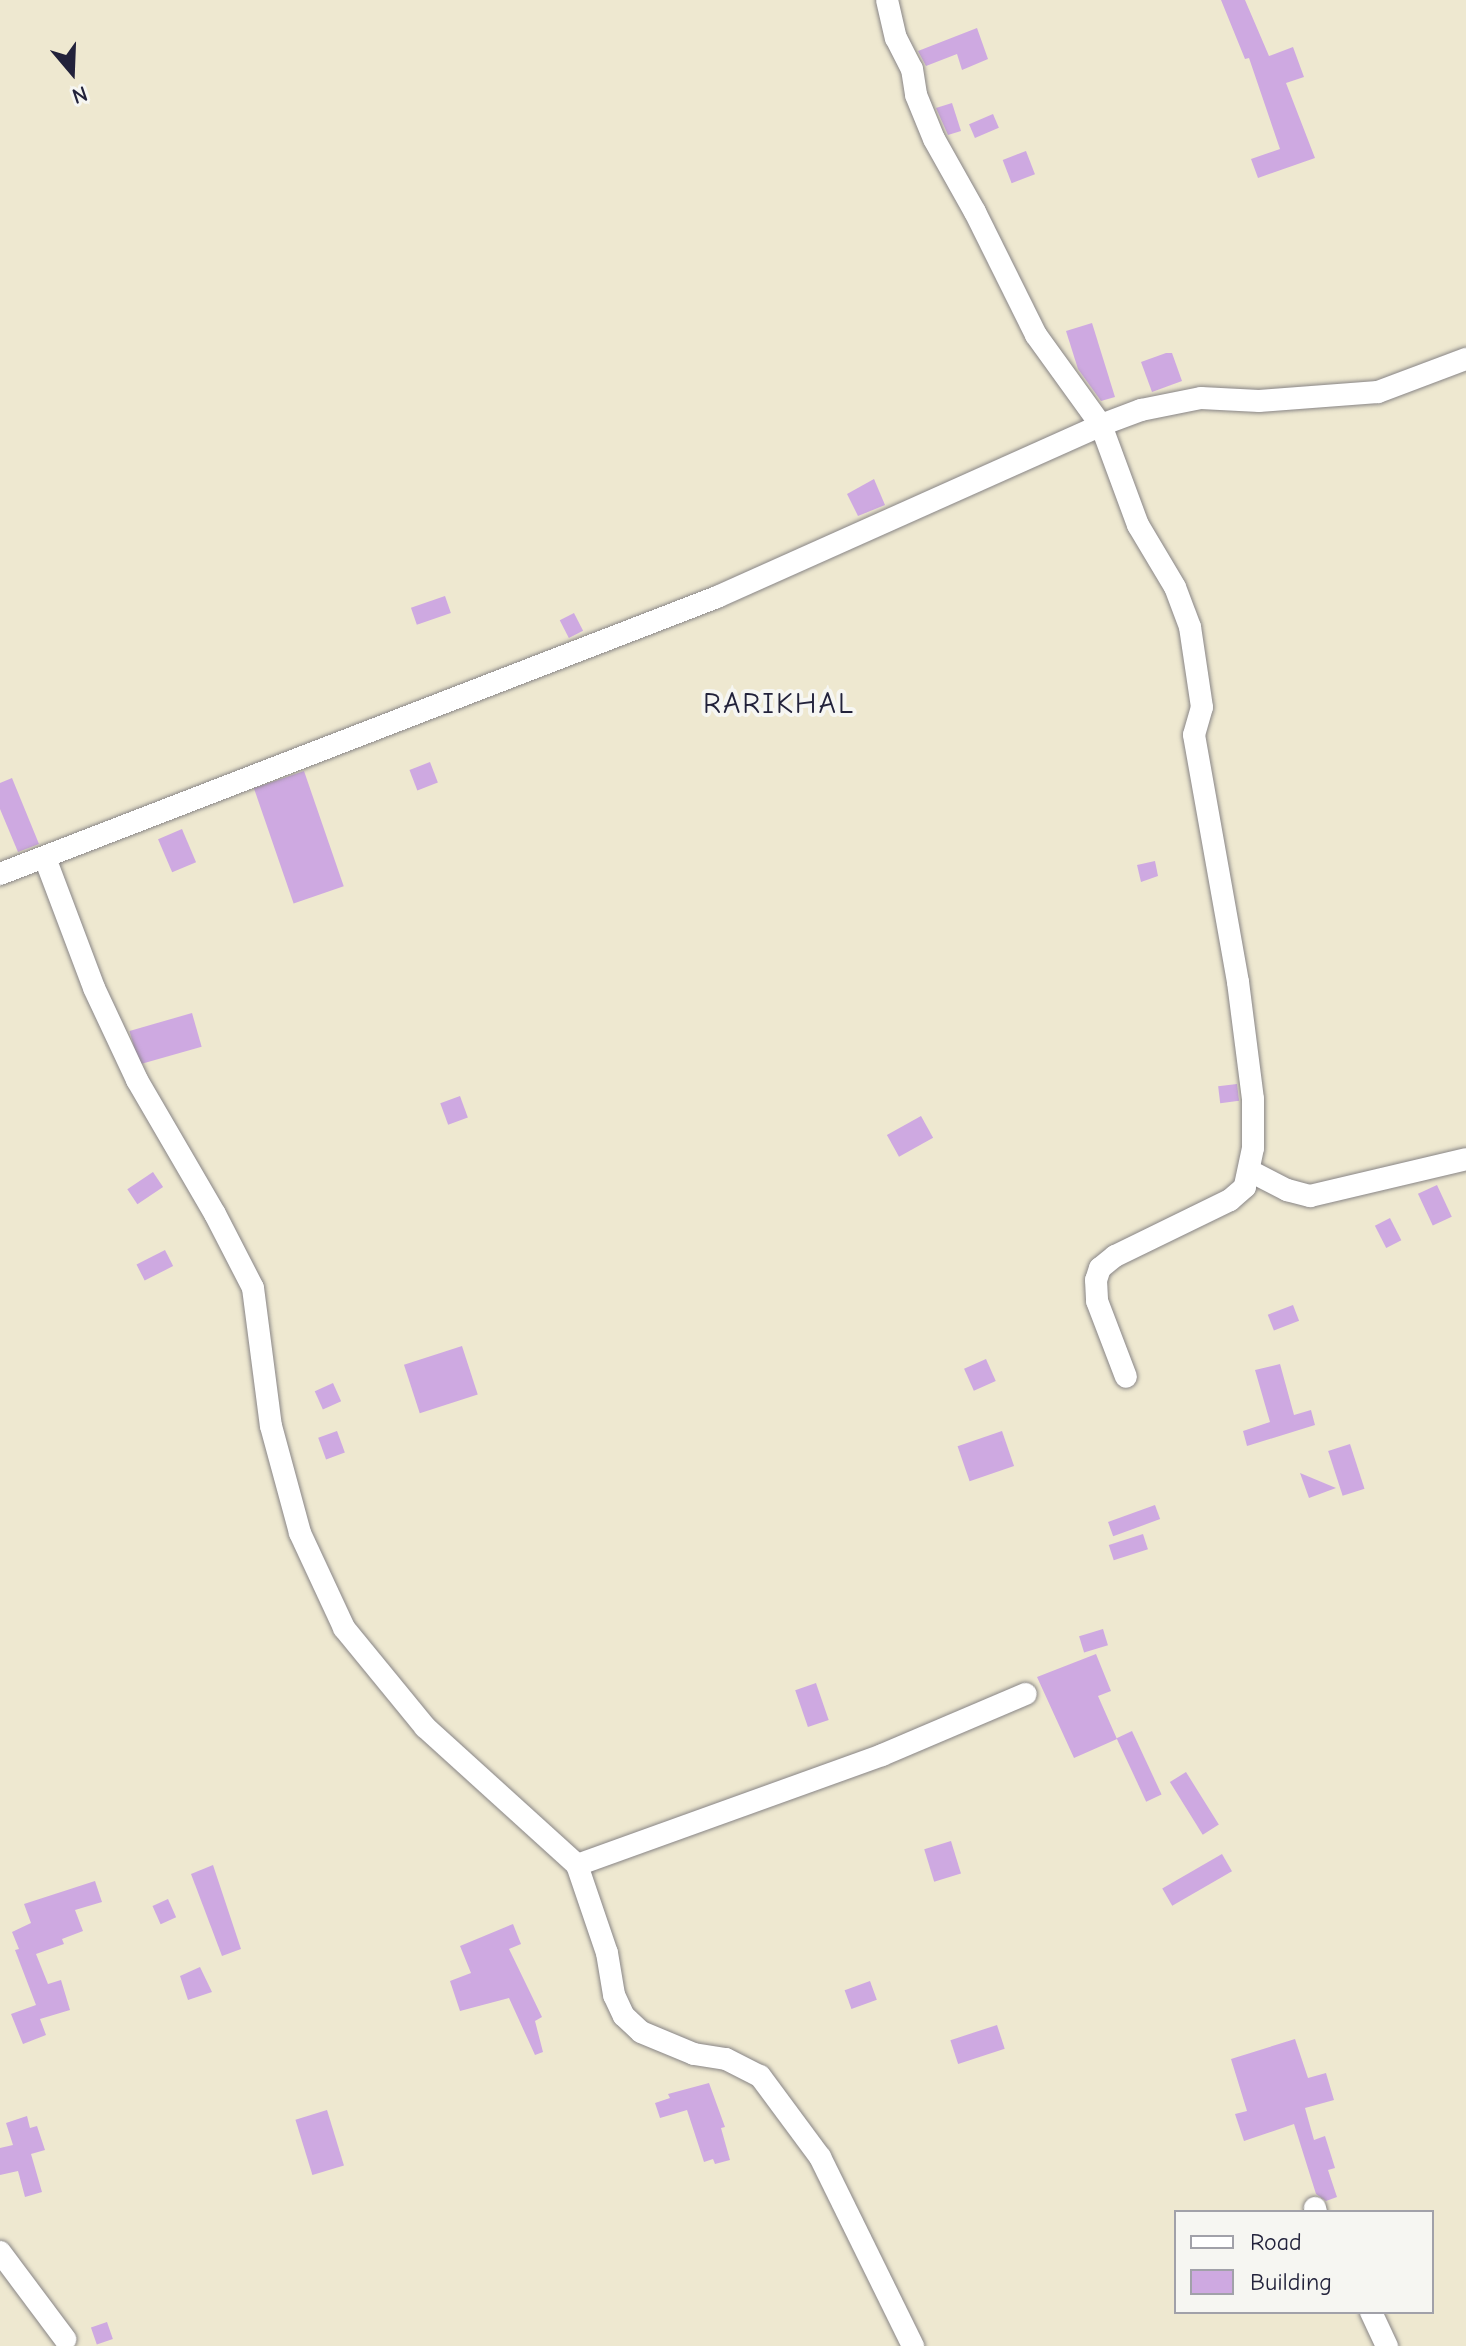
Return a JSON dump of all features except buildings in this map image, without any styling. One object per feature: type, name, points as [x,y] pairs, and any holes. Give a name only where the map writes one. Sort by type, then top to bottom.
[{"type":"street","points":[[887,0],[896,38],[912,69],[916,95],[934,139],[975,212],[1036,335],[1101,425],[1138,525],[1175,587],[1190,627],[1202,707],[1194,735],[1238,982],[1253,1099],[1250,1171],[1245,1187],[1230,1200],[1115,1256],[1100,1268],[1096,1280],[1097,1301],[1126,1377]]},
{"type":"street","points":[[0,874],[717,597],[1101,425],[1141,410],[1201,398],[1259,401],[1378,392],[1466,359]]},
{"type":"street","points":[[45,858],[94,988],[137,1080],[215,1214],[253,1288],[263,1337],[271,1426],[287,1487],[300,1533],[344,1628],[425,1727],[577,1865],[607,1953],[614,1995],[624,2016],[641,2032],[694,2054],[726,2059],[760,2076],[820,2157],[913,2346]]},
{"type":"street","points":[[1250,1171],[1287,1190],[1310,1196],[1466,1159]]},
{"type":"street","points":[[577,1865],[882,1755],[1026,1694]]},
{"type":"street","points":[[0,2252],[65,2339]]},
{"type":"street","points":[[1372,2314],[1387,2346]]},
{"type":"district","name":"RARIKHAL","points":[[779,704]]}]
